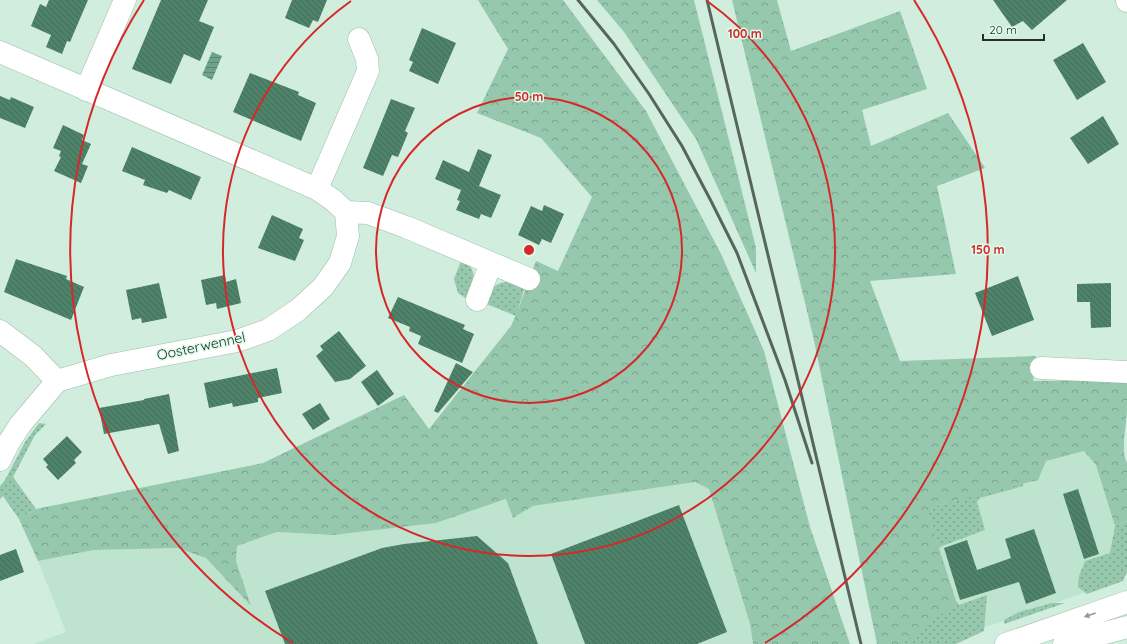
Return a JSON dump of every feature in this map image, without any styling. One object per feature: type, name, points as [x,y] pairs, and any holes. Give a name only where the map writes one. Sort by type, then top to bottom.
[{"type":"street","points":[[86,90],[124,0]]},
{"type":"street","points":[[318,189],[368,71],[367,59],[359,39]]},
{"type":"street","points":[[0,52],[318,189],[346,212],[368,212],[529,279]]},
{"type":"street","name":"Oosterwennel","points":[[57,381],[111,365],[237,341],[268,330],[298,310],[324,287],[340,263],[348,236],[346,212]]},
{"type":"street","points":[[477,300],[491,263]]},
{"type":"street","points":[[0,331],[33,356],[57,381],[20,425],[0,460]]},
{"type":"street","points":[[1041,368],[1127,372]]},
{"type":"street","points":[[1006,644],[1127,602]]},
{"type":"street","points":[[1064,644],[1127,627]]},
{"type":"shaded area","points":[[212,52],[222,56],[212,80],[202,75]]},
{"type":"shaded area","points":[[1097,439],[1115,508],[1123,579],[960,636],[918,500]]},
{"type":"shaded area","points":[[695,482],[709,489],[750,624],[753,644],[33,644],[66,632],[38,561],[94,550],[177,548],[206,558],[250,605],[236,561],[237,546],[277,532],[333,535],[436,523],[507,499],[513,518],[533,506]]},
{"type":"green space","points":[[478,0],[563,0],[646,111],[721,254],[764,351],[810,527],[850,644],[753,644],[750,624],[709,489],[695,482],[533,506],[513,518],[506,499],[436,523],[333,535],[277,532],[237,546],[236,561],[251,606],[206,558],[177,548],[94,550],[38,561],[19,519],[36,509],[263,463],[404,395],[429,429],[511,326],[536,261],[558,271],[592,197],[541,138],[477,113],[508,49]]},
{"type":"green space","points":[[597,0],[694,0],[756,248],[756,273],[696,139],[624,32]]},
{"type":"green space","points":[[732,0],[777,0],[791,51],[900,11],[927,89],[862,110],[871,146],[948,113],[985,168],[937,186],[956,274],[870,281],[900,361],[1036,356],[1033,381],[1127,380],[1127,415],[1124,451],[1127,463],[1127,521],[1115,526],[1096,465],[1084,451],[1046,461],[1038,480],[935,506],[928,514],[956,601],[951,607],[902,644],[877,644],[813,336]]},
{"type":"green space","points":[[461,261],[467,264],[473,272],[473,283],[467,299],[458,293],[454,279]]},
{"type":"green space","points":[[506,282],[525,287],[516,316],[484,303],[495,286]]},
{"type":"green space","points":[[39,423],[46,424],[35,435],[13,477],[36,509],[19,519],[3,496],[0,499],[0,486],[5,480],[25,442]]},
{"type":"green space","points":[[1023,483],[1023,486],[980,498],[977,502],[985,530],[939,548],[928,514],[935,506]]},
{"type":"green space","points":[[1127,521],[1127,572],[1123,581],[1087,594],[1078,587],[1079,576],[1085,561],[1110,553],[1115,526]]},
{"type":"green space","points":[[987,595],[984,631],[956,644],[902,644],[956,601],[959,605]]},
{"type":"green space","points":[[1052,603],[1065,603],[1004,624],[1004,620],[1019,612]]},
{"type":"building","points":[[49,0],[88,0],[70,42],[67,41],[62,54],[46,47],[51,35],[31,26],[40,4],[46,7]]},
{"type":"building","points":[[161,0],[208,0],[199,21],[214,27],[200,61],[184,54],[171,84],[132,69]]},
{"type":"building","points":[[292,0],[327,0],[318,22],[313,20],[309,28],[285,18]]},
{"type":"building","points":[[993,0],[1067,0],[1032,30],[1023,21],[1012,27]]},
{"type":"building","points":[[422,28],[456,43],[438,84],[409,71],[413,62],[409,60]]},
{"type":"building","points":[[1083,43],[1106,82],[1077,100],[1053,60]]},
{"type":"building","points":[[250,73],[299,92],[298,95],[316,103],[301,141],[233,112]]},
{"type":"building","points":[[0,96],[10,100],[11,97],[34,107],[25,128],[0,118]]},
{"type":"building","points":[[391,99],[415,108],[405,131],[408,133],[398,157],[392,155],[383,176],[363,168]]},
{"type":"building","points":[[1103,116],[1119,144],[1088,164],[1070,138]]},
{"type":"building","points":[[63,125],[84,135],[82,140],[91,144],[82,164],[88,166],[81,183],[54,171],[61,157],[59,156],[61,151],[53,148]]},
{"type":"building","points":[[132,147],[201,177],[191,200],[169,190],[167,193],[143,185],[145,180],[122,171]]},
{"type":"building","points":[[478,149],[492,155],[479,186],[501,195],[491,218],[481,214],[479,219],[456,210],[460,201],[457,200],[461,190],[435,179],[443,160],[469,172]]},
{"type":"building","points":[[544,205],[564,214],[551,243],[542,239],[539,245],[518,235],[531,206],[542,211]]},
{"type":"building","points":[[272,215],[303,229],[299,238],[304,240],[295,261],[258,248]]},
{"type":"building","points":[[16,259],[67,276],[66,279],[84,287],[71,320],[4,292]]},
{"type":"building","points":[[225,275],[226,282],[236,279],[241,303],[217,309],[216,303],[206,305],[201,280]]},
{"type":"building","points":[[1018,276],[1034,320],[992,336],[975,293]]},
{"type":"building","points":[[159,283],[167,318],[142,323],[141,318],[132,320],[126,290]]},
{"type":"building","points":[[1111,283],[1111,327],[1091,328],[1090,302],[1077,302],[1077,284]]},
{"type":"building","points":[[398,297],[465,325],[463,329],[474,334],[462,363],[418,344],[421,336],[409,331],[410,327],[388,318]]},
{"type":"building","points":[[339,331],[366,366],[350,379],[335,382],[316,356],[323,350],[320,346]]},
{"type":"building","points":[[456,363],[473,372],[438,413],[434,411]]},
{"type":"building","points":[[277,368],[282,393],[258,398],[258,402],[233,407],[232,403],[209,408],[204,383]]},
{"type":"building","points":[[377,370],[394,394],[378,406],[361,382]]},
{"type":"building","points":[[169,394],[179,451],[168,454],[159,424],[104,434],[99,408]]},
{"type":"building","points":[[320,403],[330,419],[313,430],[302,414]]},
{"type":"building","points":[[67,436],[82,452],[74,460],[76,463],[58,480],[46,467],[48,465],[43,459]]},
{"type":"building","points":[[1078,489],[1099,554],[1084,559],[1063,494]]},
{"type":"building","points":[[679,505],[727,632],[697,644],[585,644],[551,554]]},
{"type":"building","points":[[1034,529],[1056,593],[1026,604],[1019,582],[960,600],[944,548],[967,540],[977,570],[1011,558],[1005,539]]},
{"type":"building","points":[[477,536],[508,563],[538,644],[285,644],[265,591],[382,548],[404,544]]},
{"type":"building","points":[[16,549],[24,572],[0,581],[0,555]]},
{"type":"railway","points":[[578,0],[614,44],[649,94],[682,146],[711,201],[737,253],[785,380],[812,463]]},
{"type":"railway","points":[[707,0],[861,644]]}]
